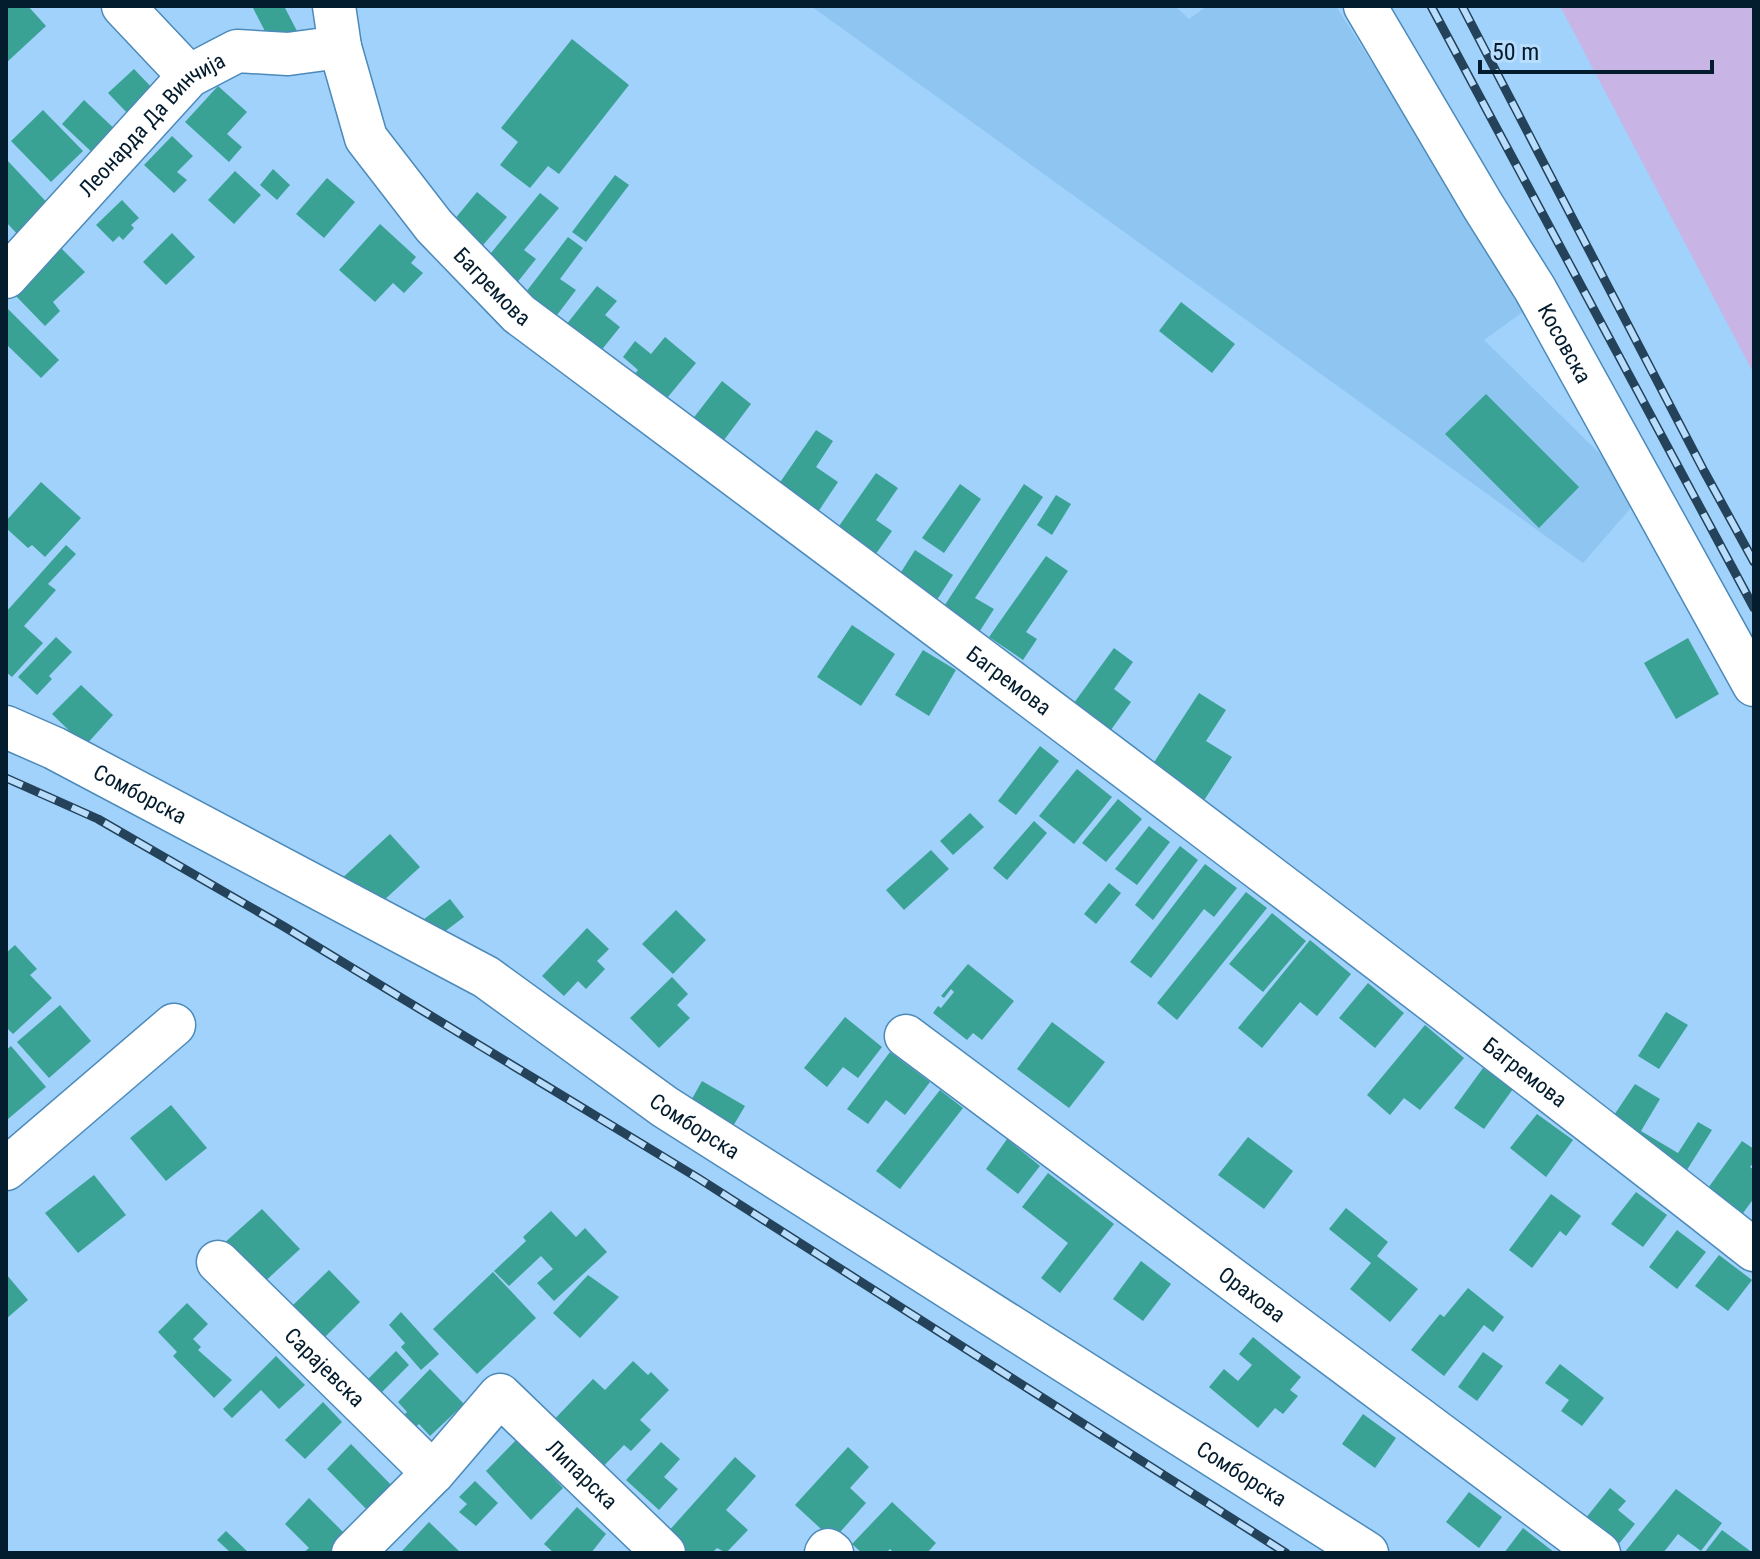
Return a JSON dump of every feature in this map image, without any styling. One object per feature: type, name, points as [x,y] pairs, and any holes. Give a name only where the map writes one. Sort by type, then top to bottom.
[{"type":"street","points":[[123,6],[189,76]]},
{"type":"street","points":[[334,6],[340,47]]},
{"type":"street","name":"Косовска","points":[[1365,6],[1535,289],[1754,685]]},
{"type":"street","name":"Леонарда Да Винчија","points":[[6,277],[189,76],[237,51],[288,54],[340,47]]},
{"type":"street","name":"Багремова","points":[[340,47],[366,138],[434,226],[519,314],[1197,820],[1533,1076],[1754,1250]]},
{"type":"street","name":"Сомборска","points":[[6,727],[54,748],[486,977],[665,1107],[1367,1553]]},
{"type":"street","points":[[6,1169],[174,1025]]},
{"type":"street","name":"Орахова","points":[[906,1036],[1599,1553]]},
{"type":"street","name":"Сарајевска","points":[[218,1262],[433,1473]]},
{"type":"street","name":"Липарска","points":[[433,1473],[500,1395],[664,1553]]},
{"type":"street","points":[[353,1553],[433,1473]]},
{"type":"shaded area","points":[[811,6],[1175,6],[1189,19],[1207,6],[1336,6],[1527,309],[1484,340],[1642,495],[1583,563]]},
{"type":"shaded area","points":[[1560,6],[1754,6],[1754,374]]},
{"type":"building","points":[[6,6],[28,6],[46,26],[6,63]]},
{"type":"building","points":[[252,6],[284,6],[297,31],[271,43]]},
{"type":"building","points":[[572,39],[629,85],[559,174],[548,166],[530,188],[500,165],[518,142],[501,128]]},
{"type":"building","points":[[134,69],[156,92],[130,116],[108,93]]},
{"type":"building","points":[[218,86],[247,112],[227,134],[242,147],[229,162],[185,122]]},
{"type":"building","points":[[84,100],[119,133],[96,156],[62,124]]},
{"type":"building","points":[[43,110],[83,151],[51,182],[11,141]]},
{"type":"building","points":[[172,136],[193,156],[177,172],[187,180],[174,193],[144,165]]},
{"type":"building","points":[[6,159],[53,209],[21,238],[6,222]]},
{"type":"building","points":[[273,169],[290,185],[277,200],[260,185]]},
{"type":"building","points":[[235,171],[261,195],[234,224],[208,200]]},
{"type":"building","points":[[615,175],[629,185],[586,242],[572,232]]},
{"type":"building","points":[[327,178],[355,202],[324,238],[296,214]]},
{"type":"building","points":[[477,192],[507,217],[478,251],[449,226]]},
{"type":"building","points":[[540,193],[559,208],[524,250],[536,259],[512,289],[482,264]]},
{"type":"building","points":[[122,200],[139,218],[123,240],[119,236],[113,242],[96,225]]},
{"type":"building","points":[[380,224],[416,257],[411,263],[423,273],[404,293],[393,283],[375,302],[339,270]]},
{"type":"building","points":[[172,233],[195,257],[166,285],[143,262]]},
{"type":"building","points":[[568,237],[583,248],[560,279],[576,290],[554,319],[523,296]]},
{"type":"building","points":[[60,247],[85,272],[53,302],[60,311],[45,326],[13,293]]},
{"type":"building","points":[[597,286],[617,301],[605,315],[620,327],[596,357],[562,330]]},
{"type":"building","points":[[1181,302],[1235,344],[1212,373],[1159,331]]},
{"type":"building","points":[[6,307],[59,360],[41,378],[6,344]]},
{"type":"building","points":[[665,337],[696,363],[658,409],[627,383],[638,370],[623,357],[635,341],[651,354]]},
{"type":"building","points":[[722,381],[751,404],[715,452],[685,429]]},
{"type":"building","points":[[1486,394],[1579,487],[1539,528],[1445,434]]},
{"type":"building","points":[[816,430],[833,441],[816,467],[838,482],[810,524],[770,497]]},
{"type":"building","points":[[876,473],[898,488],[876,520],[892,531],[868,565],[830,539]]},
{"type":"building","points":[[41,482],[81,518],[45,557],[32,545],[28,548],[6,528],[6,521]]},
{"type":"building","points":[[960,484],[981,499],[944,553],[922,538]]},
{"type":"building","points":[[1024,484],[1043,497],[975,598],[994,609],[974,640],[937,617]]},
{"type":"building","points":[[1056,495],[1071,504],[1052,535],[1037,525]]},
{"type":"building","points":[[66,545],[76,554],[48,584],[56,590],[24,626],[43,643],[12,677],[6,672],[6,612]]},
{"type":"building","points":[[915,550],[953,575],[931,609],[893,585]]},
{"type":"building","points":[[1046,556],[1068,571],[1026,632],[1037,639],[1023,660],[989,637]]},
{"type":"building","points":[[852,625],[895,654],[861,706],[817,677]]},
{"type":"building","points":[[56,637],[72,652],[49,676],[52,679],[37,695],[18,677]]},
{"type":"building","points":[[1688,638],[1719,694],[1676,719],[1644,663]]},
{"type":"building","points":[[1114,648],[1133,662],[1114,689],[1131,702],[1108,734],[1071,707]]},
{"type":"building","points":[[923,650],[956,670],[929,716],[895,695]]},
{"type":"building","points":[[81,685],[113,715],[85,746],[52,714]]},
{"type":"building","points":[[1199,693],[1226,710],[1206,741],[1232,757],[1203,802],[1151,767]]},
{"type":"building","points":[[1040,746],[1059,761],[1016,815],[998,801]]},
{"type":"building","points":[[1077,769],[1112,797],[1074,844],[1039,816]]},
{"type":"building","points":[[1118,799],[1142,819],[1106,862],[1082,843]]},
{"type":"building","points":[[970,813],[984,827],[953,855],[940,841]]},
{"type":"building","points":[[1034,821],[1047,833],[1007,880],[993,868]]},
{"type":"building","points":[[1149,826],[1170,842],[1137,885],[1115,869]]},
{"type":"building","points":[[390,834],[420,867],[369,914],[339,881]]},
{"type":"building","points":[[1180,846],[1198,860],[1153,920],[1135,905]]},
{"type":"building","points":[[931,850],[949,869],[904,910],[886,890]]},
{"type":"building","points":[[1205,864],[1237,888],[1214,917],[1204,909],[1151,978],[1130,962]]},
{"type":"building","points":[[1109,883],[1121,893],[1096,924],[1084,914]]},
{"type":"building","points":[[1246,892],[1267,908],[1177,1020],[1157,1003]]},
{"type":"building","points":[[450,899],[464,917],[427,945],[414,927]]},
{"type":"building","points":[[676,910],[706,940],[673,974],[642,944]]},
{"type":"building","points":[[1272,913],[1306,941],[1263,992],[1229,964]]},
{"type":"building","points":[[587,928],[609,949],[597,961],[605,969],[586,989],[578,981],[564,996],[542,976]]},
{"type":"building","points":[[1310,940],[1351,974],[1317,1016],[1300,1002],[1262,1048],[1238,1028]]},
{"type":"building","points":[[15,945],[37,969],[30,975],[52,998],[13,1034],[6,1027],[6,953]]},
{"type":"building","points":[[968,964],[1014,1001],[982,1040],[973,1033],[967,1040],[933,1013],[954,992],[951,989],[944,998],[941,996]]},
{"type":"building","points":[[672,977],[688,994],[677,1005],[690,1018],[659,1048],[630,1018]]},
{"type":"building","points":[[1368,983],[1404,1013],[1375,1048],[1339,1018]]},
{"type":"building","points":[[60,1005],[91,1041],[49,1078],[17,1042]]},
{"type":"building","points":[[1666,1012],[1688,1025],[1659,1069],[1638,1056]]},
{"type":"building","points":[[845,1017],[882,1047],[858,1078],[843,1067],[827,1087],[804,1068]]},
{"type":"building","points":[[1052,1022],[1105,1062],[1069,1108],[1017,1069]]},
{"type":"building","points":[[1425,1025],[1464,1058],[1420,1110],[1404,1098],[1390,1115],[1367,1095]]},
{"type":"building","points":[[11,1046],[46,1087],[8,1119],[6,1050]]},
{"type":"building","points":[[890,1052],[930,1082],[905,1115],[886,1100],[868,1124],[847,1109]]},
{"type":"building","points":[[1483,1068],[1513,1089],[1484,1129],[1454,1108]]},
{"type":"building","points":[[702,1081],[745,1106],[726,1138],[684,1113]]},
{"type":"building","points":[[1635,1084],[1660,1099],[1641,1131],[1678,1153],[1698,1122],[1712,1130],[1685,1173],[1608,1124]]},
{"type":"building","points":[[940,1090],[963,1108],[900,1189],[876,1171]]},
{"type":"building","points":[[171,1105],[207,1148],[166,1181],[130,1138]]},
{"type":"building","points":[[1537,1114],[1573,1140],[1546,1177],[1510,1148]]},
{"type":"building","points":[[1248,1137],[1293,1171],[1264,1209],[1218,1175]]},
{"type":"building","points":[[1007,1139],[1040,1166],[1018,1194],[986,1169]]},
{"type":"building","points":[[1742,1141],[1754,1149],[1754,1162],[1750,1167],[1754,1170],[1754,1198],[1738,1220],[1703,1195]]},
{"type":"building","points":[[1048,1173],[1114,1224],[1060,1293],[1041,1278],[1068,1243],[1022,1207]]},
{"type":"building","points":[[94,1175],[126,1215],[78,1253],[45,1213]]},
{"type":"building","points":[[1636,1192],[1667,1215],[1643,1247],[1611,1224]]},
{"type":"building","points":[[1551,1194],[1581,1216],[1566,1236],[1560,1231],[1532,1268],[1509,1250]]},
{"type":"building","points":[[1346,1208],[1388,1242],[1377,1256],[1418,1289],[1390,1322],[1350,1289],[1371,1263],[1329,1229]]},
{"type":"building","points":[[262,1209],[300,1249],[260,1286],[222,1245]]},
{"type":"building","points":[[551,1211],[576,1237],[585,1228],[607,1252],[554,1301],[537,1283],[553,1269],[541,1256],[509,1286],[494,1271],[526,1241],[523,1237]]},
{"type":"building","points":[[1677,1230],[1706,1252],[1677,1289],[1649,1267]]},
{"type":"building","points":[[1719,1255],[1752,1280],[1728,1311],[1695,1286]]},
{"type":"building","points":[[1141,1261],[1171,1284],[1143,1321],[1113,1299]]},
{"type":"building","points":[[329,1270],[360,1302],[323,1339],[291,1307]]},
{"type":"building","points":[[493,1272],[536,1318],[477,1374],[433,1329]]},
{"type":"building","points":[[6,1274],[28,1300],[6,1319]]},
{"type":"building","points":[[588,1275],[619,1297],[580,1338],[553,1313]]},
{"type":"building","points":[[1468,1288],[1504,1317],[1493,1332],[1484,1325],[1444,1376],[1411,1350],[1440,1314],[1444,1317]]},
{"type":"building","points":[[187,1303],[208,1324],[193,1339],[201,1347],[198,1350],[232,1380],[214,1398],[173,1356],[177,1352],[158,1332]]},
{"type":"building","points":[[401,1312],[439,1354],[421,1370],[401,1347],[405,1343],[389,1325]]},
{"type":"building","points":[[1253,1337],[1301,1377],[1290,1390],[1298,1396],[1283,1414],[1275,1408],[1258,1428],[1209,1387],[1224,1369],[1238,1381],[1252,1365],[1239,1354]]},
{"type":"building","points":[[396,1351],[409,1365],[377,1397],[363,1384]]},
{"type":"building","points":[[1483,1352],[1503,1366],[1477,1401],[1458,1387]]},
{"type":"building","points":[[276,1356],[305,1385],[279,1409],[261,1390],[232,1418],[223,1409]]},
{"type":"building","points":[[633,1361],[648,1375],[651,1372],[669,1390],[640,1420],[651,1430],[631,1451],[624,1445],[594,1476],[545,1429],[593,1379],[605,1390]]},
{"type":"building","points":[[1560,1364],[1604,1398],[1582,1426],[1561,1411],[1569,1400],[1545,1383]]},
{"type":"building","points":[[430,1369],[464,1404],[430,1436],[419,1424],[410,1432],[399,1420],[407,1412],[398,1402]]},
{"type":"building","points":[[323,1402],[342,1422],[305,1459],[285,1440]]},
{"type":"building","points":[[1363,1414],[1396,1438],[1375,1468],[1342,1444]]},
{"type":"building","points":[[517,1439],[563,1488],[531,1520],[486,1471]]},
{"type":"building","points":[[661,1442],[680,1459],[664,1477],[678,1489],[659,1510],[626,1480]]},
{"type":"building","points":[[351,1444],[399,1493],[374,1517],[327,1469]]},
{"type":"building","points":[[848,1447],[869,1467],[850,1488],[866,1503],[833,1540],[795,1505]]},
{"type":"building","points":[[735,1457],[756,1476],[726,1510],[748,1530],[726,1553],[717,1548],[712,1553],[682,1553],[667,1533]]},
{"type":"building","points":[[475,1481],[498,1503],[476,1526],[459,1512],[467,1504],[459,1497]]},
{"type":"building","points":[[1610,1488],[1626,1501],[1618,1510],[1635,1524],[1613,1551],[1581,1524]]},
{"type":"building","points":[[1676,1489],[1722,1523],[1701,1551],[1678,1534],[1663,1553],[1624,1553]]},
{"type":"building","points":[[1469,1492],[1502,1517],[1479,1548],[1446,1522]]},
{"type":"building","points":[[309,1498],[352,1541],[340,1553],[303,1553],[309,1548],[285,1524]]},
{"type":"building","points":[[892,1502],[936,1543],[927,1553],[894,1553],[890,1549],[886,1553],[862,1553],[852,1544]]},
{"type":"building","points":[[577,1507],[606,1534],[591,1553],[554,1553],[544,1544]]},
{"type":"building","points":[[429,1522],[461,1553],[400,1553]]},
{"type":"building","points":[[1523,1528],[1541,1542],[1555,1553],[1504,1553]]},
{"type":"building","points":[[1722,1530],[1753,1553],[1704,1553]]},
{"type":"building","points":[[226,1531],[249,1553],[231,1553],[217,1540]]},
{"type":"railway","points":[[1431,6],[1754,608]]},
{"type":"railway","points":[[1462,6],[1754,562]]},
{"type":"railway","points":[[6,778],[98,819],[283,926],[698,1178],[1286,1553]]}]
